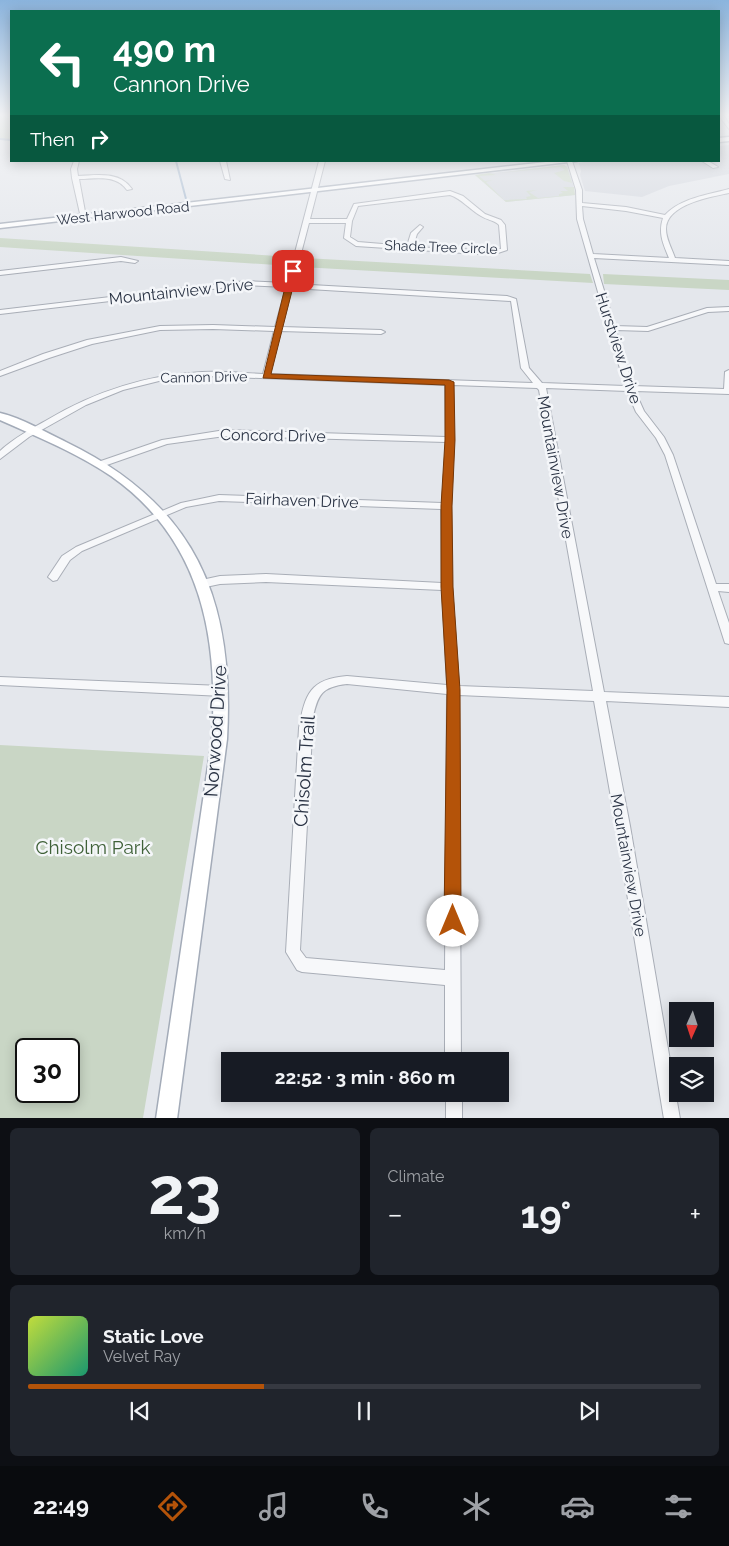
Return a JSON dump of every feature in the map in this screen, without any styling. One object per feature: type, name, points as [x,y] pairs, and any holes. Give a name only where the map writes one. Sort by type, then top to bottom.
[{"type":"main road","name":"West Harwood Road","points":[[314,190],[483,168]]},
{"type":"main road","name":"West Harwood Road","points":[[0,222],[83,215],[514,168]]},
{"type":"main road","name":"West Harwood Road","points":[[0,226],[83,215]]},
{"type":"main road","name":"Norwood Drive","points":[[0,416],[101,464],[137,491],[160,516],[179,541],[201,584],[216,631],[222,691],[216,769],[166,1118]]},
{"type":"street","points":[[74,168],[83,215]]},
{"type":"street","points":[[225,168],[228,179]]},
{"type":"street","points":[[266,376],[320,168]]},
{"type":"street","name":"Hurstview Drive","points":[[572,168],[579,190],[580,219],[630,389],[640,412],[660,437],[669,455],[729,640]]},
{"type":"street","points":[[75,178],[121,179],[127,184],[129,190]]},
{"type":"street","points":[[673,260],[664,233],[663,225],[666,217],[693,199],[729,191]]},
{"type":"street","name":"Shade Tree Circle","points":[[444,193],[461,197],[482,215],[502,225],[505,248],[498,252],[410,247],[352,243],[347,238],[353,208],[358,204],[444,193]]},
{"type":"street","points":[[580,204],[626,209],[666,217]]},
{"type":"street","points":[[306,221],[349,221]]},
{"type":"street","points":[[410,247],[414,233],[420,227]]},
{"type":"street","points":[[590,256],[729,263]]},
{"type":"street","points":[[0,273],[121,260],[135,261]]},
{"type":"street","name":"Mountainview Drive","points":[[0,312],[225,284],[290,284],[513,299],[526,368],[541,385],[623,826],[672,1118]]},
{"type":"street","points":[[612,328],[648,329],[707,310],[729,309]]},
{"type":"street","points":[[0,374],[65,350],[140,331],[193,326],[380,332]]},
{"type":"street","points":[[728,392],[729,372]]},
{"type":"street","name":"Cannon Drive","points":[[0,456],[11,445],[80,404],[128,384],[172,376],[204,374],[728,392]]},
{"type":"street","points":[[449,382],[450,440],[446,506],[447,587],[453,690],[453,1052]]},
{"type":"street","name":"Concord Drive","points":[[101,464],[166,442],[225,433],[450,440]]},
{"type":"street","name":"Fairhaven Drive","points":[[53,577],[70,555],[184,506],[219,498],[446,506]]},
{"type":"street","points":[[201,584],[220,580],[266,578],[447,587]]},
{"type":"street","points":[[712,587],[729,588]]},
{"type":"street","name":"Chisolm Trail","points":[[452,978],[302,965],[292,952],[305,728],[309,706],[316,691],[329,681],[347,680],[453,690],[729,702]]},
{"type":"street","points":[[0,681],[222,691]]},
{"type":"street","points":[[454,1102],[454,1118]]},
{"type":"shaded area","points":[[536,168],[567,168],[575,195],[506,202],[475,175]]},
{"type":"shaded area","points":[[580,168],[729,168],[729,174],[669,186],[642,197],[585,191],[580,175]]},
{"type":"green space","points":[[539,168],[548,168],[500,173]]},
{"type":"green space","points":[[562,168],[567,168],[572,183],[564,181],[554,173],[565,170]]},
{"type":"green space","points":[[489,173],[496,175],[479,176],[485,181],[493,180],[486,182],[504,200],[527,199],[526,197],[531,196],[526,191],[537,190],[529,192],[538,198],[559,196],[559,194],[563,193],[560,191],[568,191],[563,187],[574,187],[575,195],[506,202],[475,175]]},
{"type":"green space","points":[[0,238],[293,257],[291,266],[0,247]]},
{"type":"green space","points":[[305,258],[590,274],[593,283],[301,267]]},
{"type":"green space","points":[[603,274],[729,280],[729,290],[604,284]]},
{"type":"green space","name":"Chisolm Park","points":[[0,745],[204,756],[143,1118],[0,1118]]},
{"type":"waterway","points":[[178,168],[186,199]]},
{"type":"route","points":[[293,271],[266,376],[449,382],[450,440],[446,506],[447,587],[453,690],[453,921]]}]
